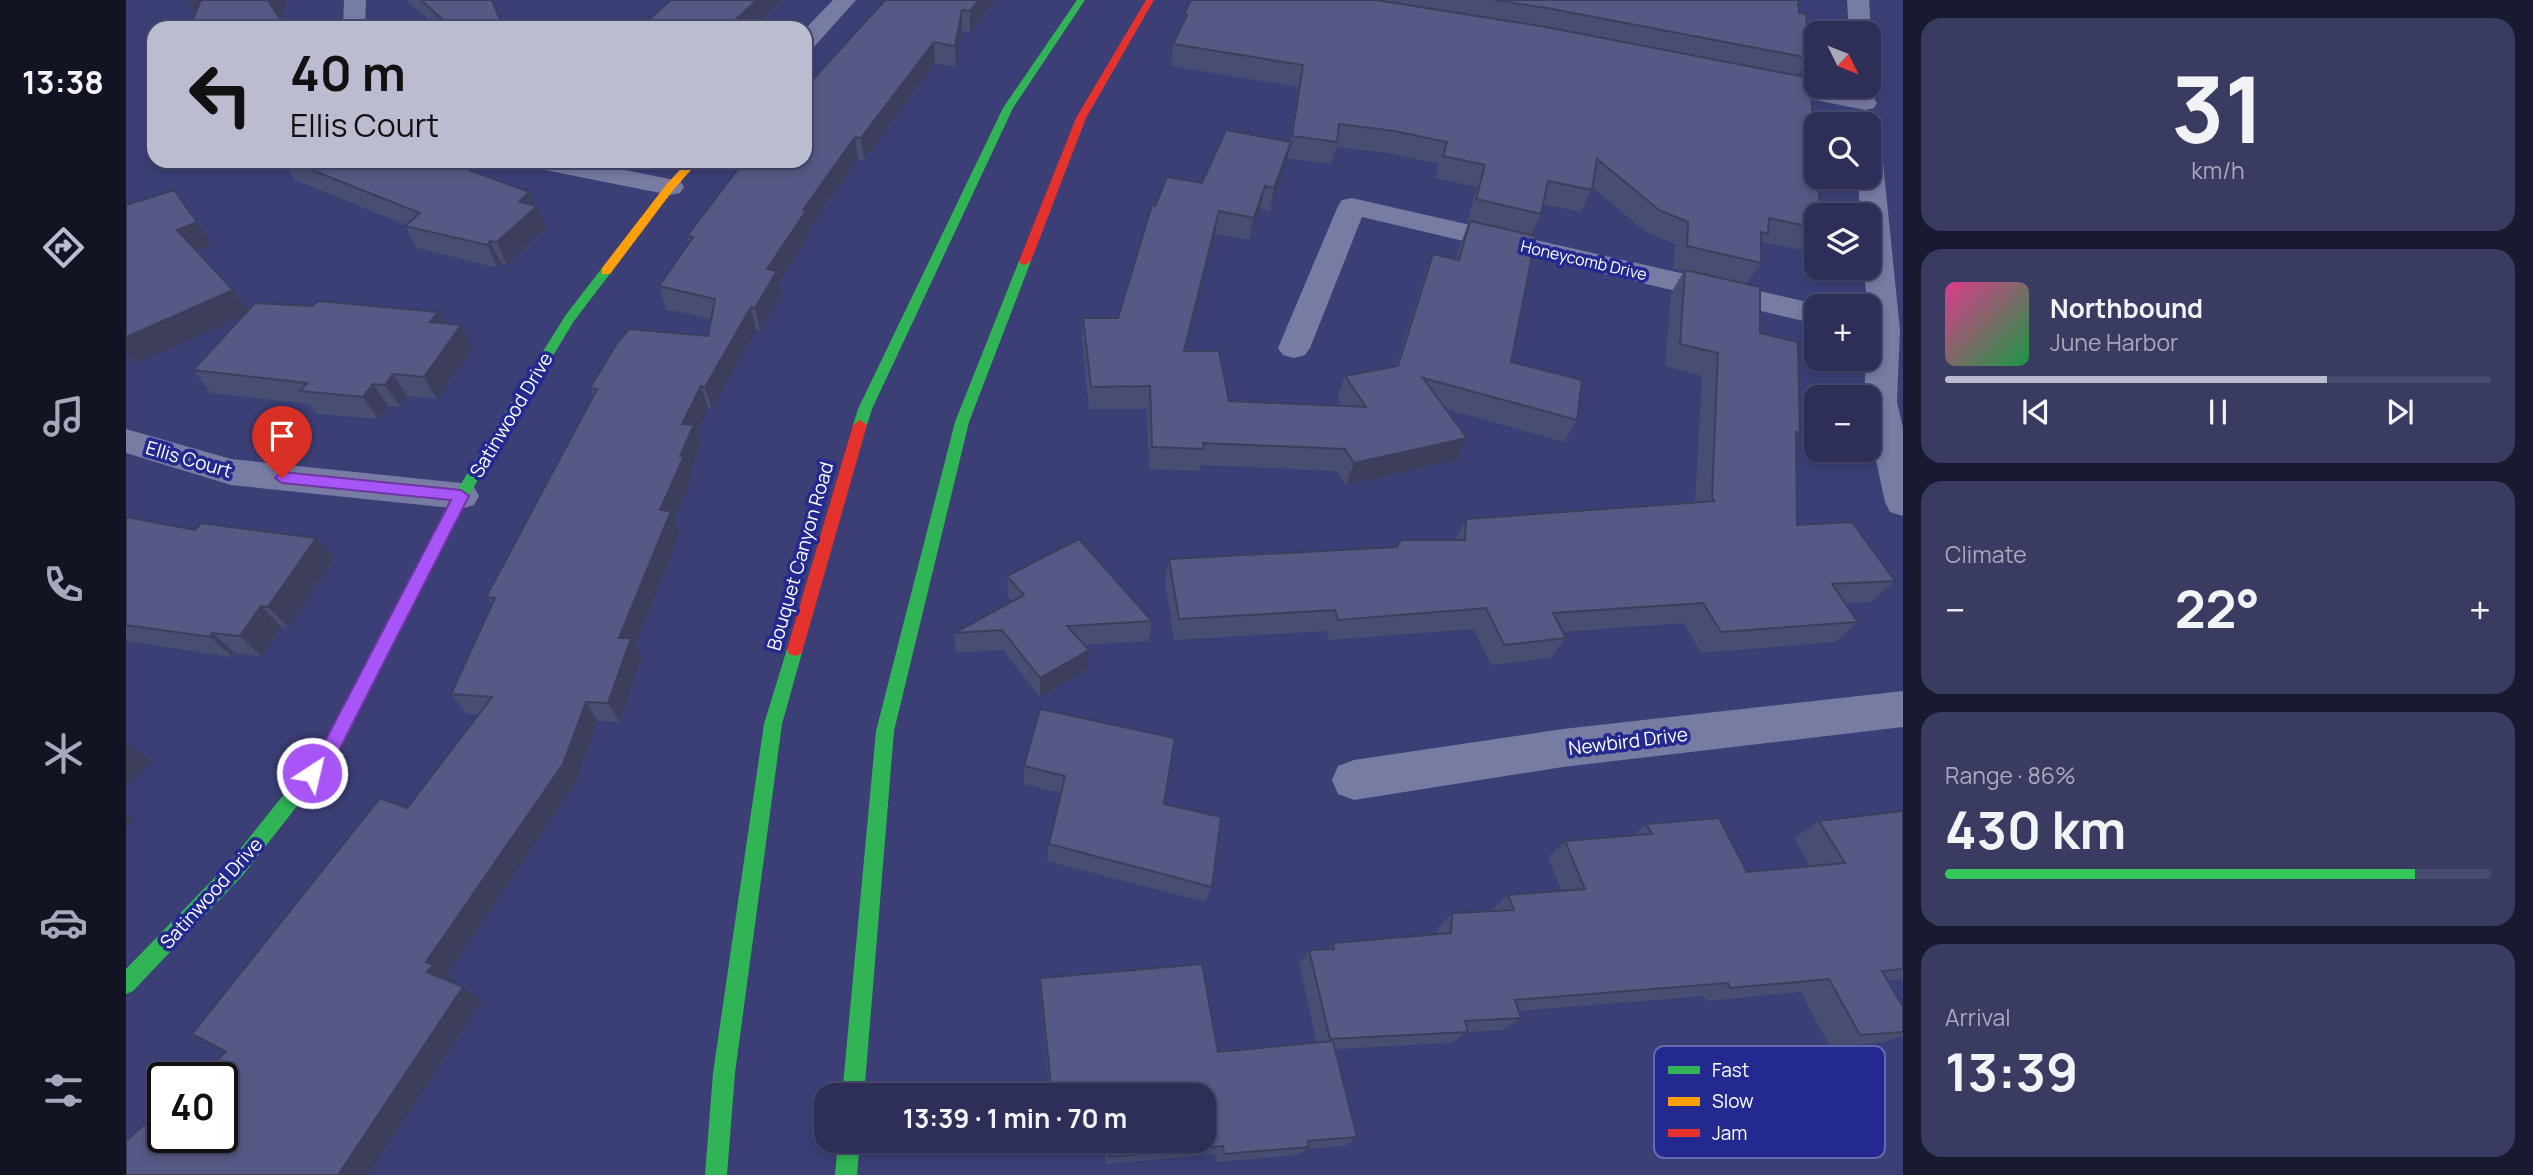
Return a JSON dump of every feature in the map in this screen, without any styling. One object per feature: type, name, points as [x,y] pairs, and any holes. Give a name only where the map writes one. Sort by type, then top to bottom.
[{"type":"main road","name":"Bouquet Canyon Road","points":[[716,1175],[724,1073],[773,724],[865,409],[1008,108],[1081,0]]},
{"type":"main road","points":[[854,1083],[885,731],[962,422],[1081,118],[1150,0]]},
{"type":"main road","name":"Satinwood Drive","points":[[126,984],[236,869],[327,754],[461,496],[569,319],[688,168]]},
{"type":"main road","points":[[846,1175],[848,1153]]},
{"type":"street","points":[[354,21],[355,0]]},
{"type":"street","points":[[812,35],[845,0]]},
{"type":"street","points":[[1858,0],[1859,21]]},
{"type":"street","points":[[1742,79],[1865,104]]},
{"type":"street","points":[[575,168],[670,187]]},
{"type":"street","points":[[1871,189],[1875,294]]},
{"type":"street","name":"Honeycomb Drive","points":[[1294,348],[1352,206],[1804,311]]},
{"type":"street","points":[[1879,371],[1880,402],[1903,502]]},
{"type":"street","name":"Ellis Court","points":[[126,441],[231,472],[461,496]]},
{"type":"street","name":"Newbird Drive","points":[[1354,780],[1563,748],[1903,709]]},
{"type":"building","points":[[201,0],[269,0],[281,21],[192,21]]},
{"type":"building","points":[[421,0],[492,0],[500,20],[497,21],[444,21]]},
{"type":"building","points":[[671,0],[757,0],[734,21],[647,21]]},
{"type":"building","points":[[885,0],[979,0],[970,11],[962,10],[955,46],[934,42],[861,138],[855,137],[803,210],[806,211],[767,269],[777,271],[755,308],[751,307],[705,387],[701,386],[682,424],[694,425],[680,456],[684,456],[660,510],[671,511],[619,638],[631,638],[608,703],[586,702],[563,764],[426,962],[433,965],[427,972],[463,987],[338,1175],[126,1175],[126,1141],[147,1122],[147,1153],[238,1153],[238,1062],[215,1062],[226,1052],[192,1034],[380,798],[407,808],[492,697],[451,694],[495,598],[486,597],[597,389],[590,388],[617,343],[629,329],[708,336],[715,299],[659,286],[693,237],[687,236],[739,168],[812,168],[812,80]]},
{"type":"building","points":[[1191,0],[1376,0],[1546,27],[1804,77],[1804,98],[1811,98],[1812,112],[1804,112],[1804,189],[1819,189],[1819,203],[1804,203],[1804,225],[1769,218],[1768,234],[1761,232],[1761,263],[1687,246],[1688,222],[1659,210],[1597,159],[1592,190],[1548,181],[1541,214],[1476,199],[1485,165],[1443,156],[1447,142],[1394,131],[1339,124],[1337,142],[1292,136],[1303,65],[1173,44],[1187,15],[1184,14]]},
{"type":"building","points":[[1494,0],[1798,0],[1799,13],[1806,14],[1804,57]]},
{"type":"building","points":[[1226,130],[1291,142],[1274,188],[1265,186],[1254,218],[1219,211],[1184,351],[1219,351],[1229,401],[1366,407],[1345,376],[1398,366],[1433,254],[1459,260],[1470,221],[1536,236],[1511,362],[1582,380],[1577,420],[1423,378],[1467,438],[1354,463],[1345,449],[1203,443],[1204,449],[1152,447],[1150,386],[1091,387],[1083,318],[1118,318],[1152,205],[1155,206],[1167,177],[1202,183]]},
{"type":"building","points":[[307,168],[464,168],[529,192],[519,202],[537,206],[497,242],[490,241],[487,245],[405,226],[420,213]]},
{"type":"building","points":[[174,190],[197,222],[177,230],[233,290],[126,337],[126,205]]},
{"type":"building","points":[[1685,270],[1760,287],[1760,333],[1798,342],[1800,433],[1796,432],[1797,525],[1852,522],[1895,581],[1832,584],[1858,622],[1721,632],[1703,603],[1553,613],[1566,638],[1504,645],[1486,608],[1338,620],[1335,610],[1179,619],[1169,559],[1397,547],[1401,540],[1465,540],[1466,519],[1714,501],[1712,497],[1718,353],[1680,344]]},
{"type":"building","points":[[319,301],[438,312],[430,322],[461,325],[424,377],[393,374],[385,385],[373,384],[363,397],[300,391],[307,383],[193,370],[255,303],[312,306]]},
{"type":"building","points":[[126,517],[195,530],[201,523],[316,538],[268,607],[261,606],[240,636],[212,633],[210,637],[126,625]]},
{"type":"building","points":[[1079,539],[1152,621],[1067,626],[1089,650],[1040,678],[1002,630],[954,633],[1024,595],[1007,576]]},
{"type":"building","points":[[1040,709],[1175,738],[1164,804],[1221,817],[1212,887],[1049,844],[1065,776],[1024,766]]},
{"type":"building","points":[[1903,811],[1903,969],[1882,971],[1903,1007],[1903,1032],[1860,1035],[1829,979],[1730,988],[1728,983],[1515,1000],[1521,1018],[1465,1021],[1468,1032],[1330,1039],[1309,950],[1334,949],[1333,943],[1451,933],[1452,913],[1514,910],[1508,895],[1585,889],[1565,841],[1652,834],[1646,824],[1719,818],[1747,872],[1845,863],[1819,821]]},
{"type":"building","points":[[1202,964],[1218,1052],[1333,1041],[1357,1137],[1308,1141],[1309,1147],[1224,1154],[1223,1146],[1216,1147],[1216,1083],[1051,1083],[1040,978]]},
{"type":"building","points":[[1110,1153],[1151,1153],[1110,1157]]},
{"type":"traffic: fast","points":[[860,425],[865,409],[1008,108],[1081,0]]},
{"type":"traffic: fast","points":[[854,1083],[885,731],[962,422],[1025,261]]},
{"type":"traffic: fast","points":[[126,984],[236,869],[327,754],[461,496],[569,319],[606,271]]},
{"type":"traffic: fast","points":[[716,1175],[724,1073],[773,724],[795,649]]},
{"type":"traffic: fast","points":[[846,1175],[848,1153]]},
{"type":"traffic: slow","points":[[606,271],[688,168]]},
{"type":"traffic: jam","points":[[1025,261],[1081,118],[1150,0]]},
{"type":"traffic: jam","points":[[795,649],[860,425]]},
{"type":"route","points":[[282,478],[461,496],[327,754],[312,773]]}]
